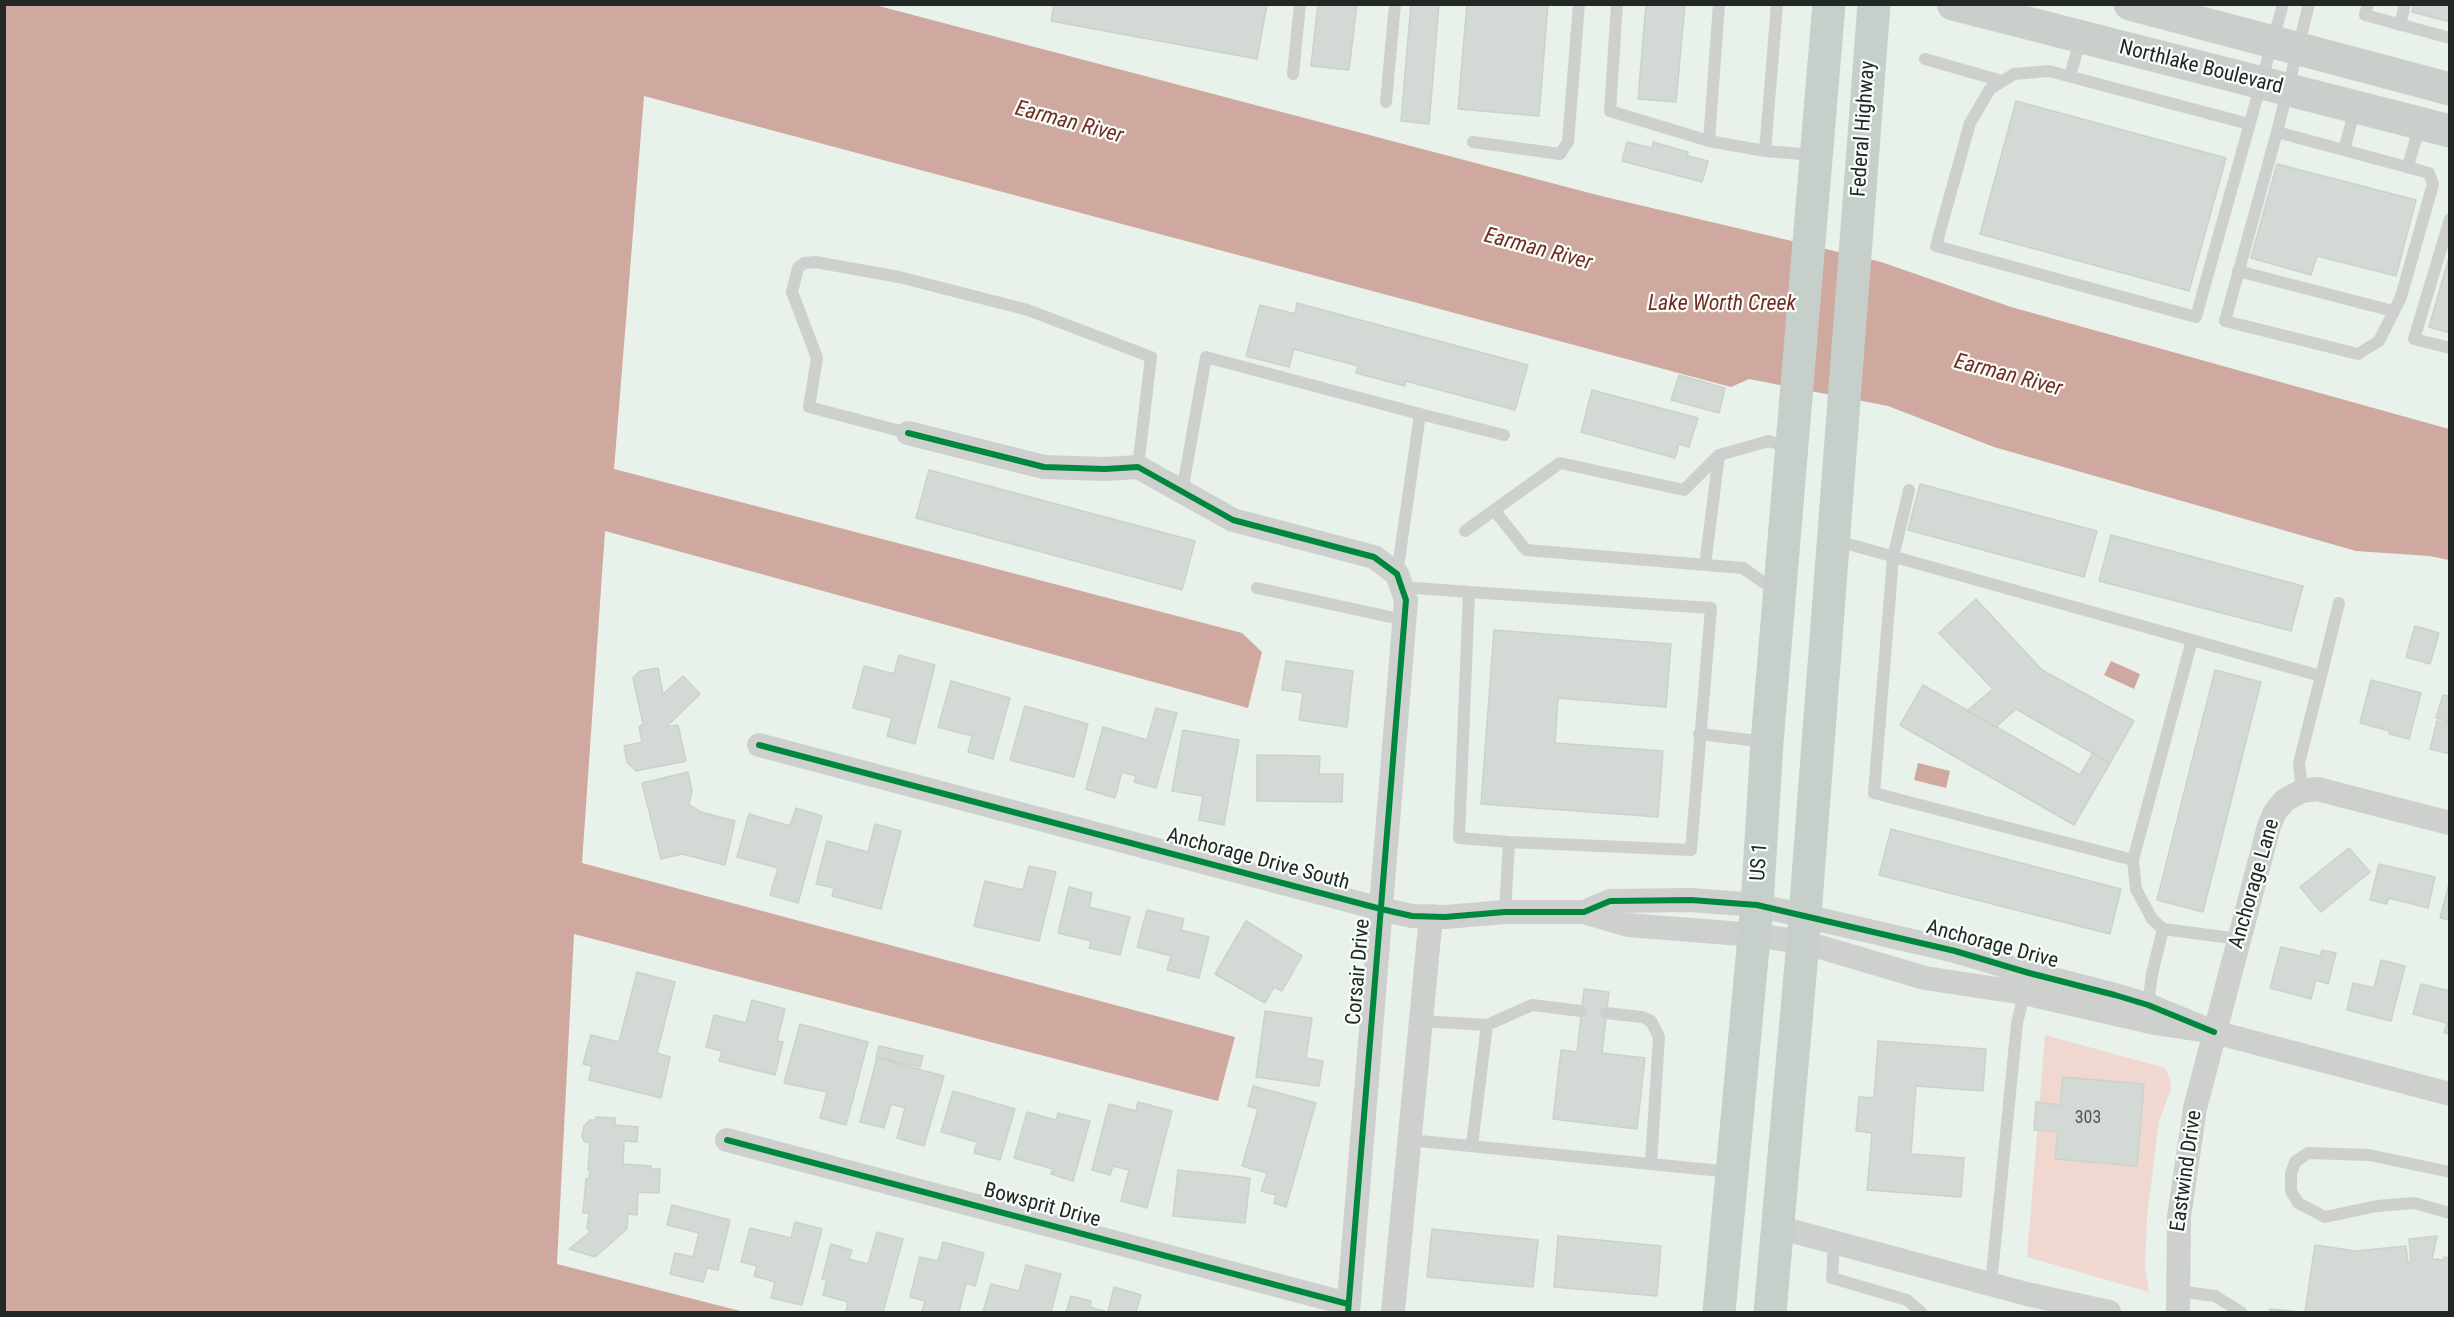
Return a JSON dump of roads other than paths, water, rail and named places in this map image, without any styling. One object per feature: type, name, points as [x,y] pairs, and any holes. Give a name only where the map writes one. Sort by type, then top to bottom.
[{"type":"main road","name":"US 1","points":[[1719,1312],[1755,920],[1767,742],[1829,4]]},
{"type":"main road","name":"Federal Highway","points":[[1770,1312],[1804,929],[1832,530],[1874,4]]},
{"type":"main road","name":"Northlake Boulevard","points":[[1953,4],[2435,128]]},
{"type":"main road","name":"Northlake Boulevard","points":[[2130,4],[2450,89]]},
{"type":"main road","points":[[1792,449],[1814,472],[1832,530]]},
{"type":"street","points":[[908,433],[1044,467],[1105,469],[1138,467],[1233,520],[1374,557],[1396,576]]},
{"type":"street","name":"Corsair Drive","points":[[1348,1308],[1406,600],[1396,576]]},
{"type":"street","name":"Anchorage Drive South","points":[[759,745],[1412,916],[1505,912],[1584,912],[1610,901],[1690,900],[1755,920]]},
{"type":"street","points":[[2302,791],[2317,789],[2450,823]]},
{"type":"street","name":"Anchorage Lane","points":[[2214,1032],[2269,826],[2275,812],[2285,800],[2302,791]]},
{"type":"street","points":[[1400,1312],[1410,1140],[1431,916]]},
{"type":"street","name":"Anchorage Drive","points":[[1755,920],[1955,951],[2027,983],[2155,1023],[2214,1032],[2450,1094]]},
{"type":"street","name":"Anchorage Drive","points":[[1804,929],[1925,978],[2027,983],[2148,1005],[2214,1032]]},
{"type":"street","name":"Eastwind Drive","points":[[2177,1302],[2179,1217],[2184,1170],[2195,1108],[2214,1032]]},
{"type":"street","name":"Bowsprit Drive","points":[[727,1140],[1348,1308]]},
{"type":"street","points":[[1777,1227],[1991,1284],[2028,1303],[2109,1312]]},
{"type":"lane","points":[[1293,74],[1300,4]]},
{"type":"lane","points":[[1386,102],[1395,4]]},
{"type":"lane","points":[[1473,142],[1560,154],[1568,142],[1579,4]]},
{"type":"lane","points":[[1617,4],[1610,111],[1709,141],[1765,151],[1816,156]]},
{"type":"lane","points":[[1709,141],[1719,4]]},
{"type":"lane","points":[[1765,151],[1777,4]]},
{"type":"lane","points":[[2277,132],[2429,173],[2433,184],[2401,297],[2379,341],[2358,354],[2225,321],[2277,132],[2274,87],[2284,46],[2283,4]]},
{"type":"lane","points":[[2249,124],[2049,71],[2014,74],[1990,89],[1970,123],[1936,246],[2196,317],[2249,124],[2274,87],[2284,46],[2309,4]]},
{"type":"lane","points":[[2368,4],[2365,15],[2450,38]]},
{"type":"lane","points":[[2400,25],[2405,4]]},
{"type":"lane","points":[[2070,76],[2081,37]]},
{"type":"lane","points":[[1925,59],[2002,81]]},
{"type":"lane","points":[[2344,150],[2355,107]]},
{"type":"lane","points":[[2408,166],[2435,128]]},
{"type":"lane","points":[[2450,219],[2414,339],[2450,348]]},
{"type":"lane","points":[[908,433],[809,407],[817,358],[792,292],[798,268],[804,264],[815,262],[899,277],[1028,310],[1151,357],[1138,467]]},
{"type":"lane","points":[[2238,271],[2393,311]]},
{"type":"lane","points":[[1182,492],[1206,357],[1504,435]]},
{"type":"lane","points":[[1420,414],[1396,576],[1469,592],[1711,608],[1691,850],[1459,838],[1469,592]]},
{"type":"lane","points":[[1465,531],[1560,463],[1684,490],[1719,455],[1769,441],[1792,449]]},
{"type":"lane","points":[[1705,565],[1719,455]]},
{"type":"lane","points":[[1909,490],[1893,558],[1874,793],[2133,860]]},
{"type":"lane","points":[[1494,510],[1526,550],[1743,568],[1779,594]]},
{"type":"lane","points":[[1832,530],[1893,558],[2320,676]]},
{"type":"lane","points":[[1257,588],[1404,620]]},
{"type":"lane","points":[[2302,791],[2299,763],[2339,603]]},
{"type":"lane","points":[[2192,640],[2133,860],[2136,889],[2152,918],[2163,929],[2239,939]]},
{"type":"lane","points":[[1699,734],[1767,742]]},
{"type":"lane","points":[[1505,912],[1509,842]]},
{"type":"lane","points":[[2148,1005],[2152,974],[2163,929]]},
{"type":"lane","points":[[1991,1284],[2017,1023],[2027,983]]},
{"type":"lane","points":[[1421,1021],[1487,1025],[1532,1005],[1581,1011]]},
{"type":"lane","points":[[1606,1013],[1642,1017],[1651,1021],[1659,1037],[1651,1163]]},
{"type":"lane","points":[[1472,1145],[1487,1025]]},
{"type":"lane","points":[[1410,1140],[1731,1172]]},
{"type":"lane","points":[[2450,1172],[2369,1155],[2308,1153],[2295,1162],[2291,1174],[2291,1191],[2298,1203],[2325,1217],[2378,1206],[2414,1203],[2450,1213]]},
{"type":"lane","points":[[1834,1243],[1832,1278],[1907,1300],[1921,1312]]},
{"type":"lane","points":[[2177,1302],[2215,1296],[2238,1308],[2241,1312]]},
{"type":"water","points":[[5,5],[875,5],[1601,196],[1881,262],[2011,307],[2449,429],[2449,560],[2430,556],[2356,551],[1994,447],[1888,406],[1749,379],[1731,387],[644,96],[614,469],[1242,633],[1262,652],[1248,708],[605,531],[582,863],[1235,1037],[1218,1101],[574,934],[557,1264],[744,1312],[5,1312]]},
{"type":"water","points":[[2111,661],[2140,674],[2134,689],[2104,675]]},
{"type":"water","points":[[1918,763],[1950,771],[1946,788],[1914,780]]},
{"type":"water label","name":"Earman River","points":[[1069,123]]},
{"type":"water label","name":"Earman River","points":[[1538,250]]},
{"type":"water label","name":"Lake Worth Creek","points":[[1722,304]]},
{"type":"water label","name":"Earman River","points":[[2008,376]]}]
